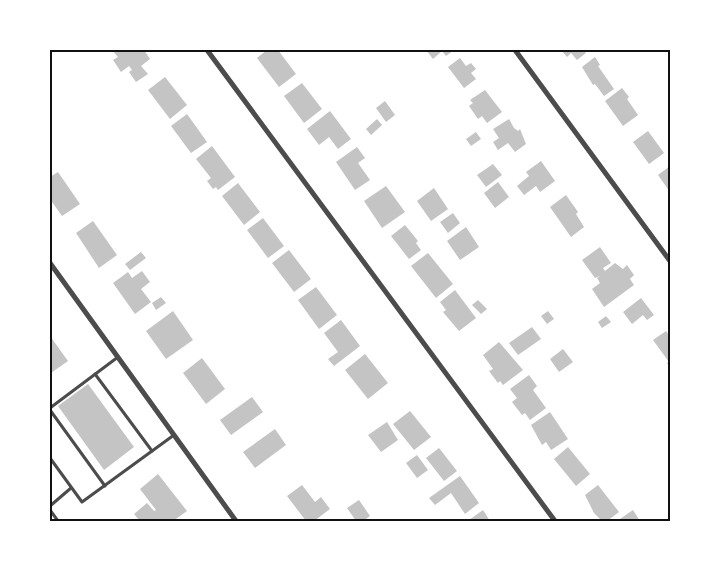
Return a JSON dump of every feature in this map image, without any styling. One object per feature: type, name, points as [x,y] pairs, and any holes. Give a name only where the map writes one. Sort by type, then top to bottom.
[{"type":"street","points":[[207,50],[555,521]]},
{"type":"street","points":[[515,50],[670,261]]},
{"type":"street","points":[[50,262],[234,519],[227,521]]},
{"type":"lane","points":[[105,486],[50,409],[118,357]]},
{"type":"lane","points":[[95,374],[152,451]]},
{"type":"lane","points":[[50,458],[82,502],[174,435]]},
{"type":"lane","points":[[50,506],[71,488]]},
{"type":"lane","points":[[50,510],[58,521]]},
{"type":"building","points":[[112,50],[144,50],[150,59],[141,66],[148,74],[136,82],[129,72],[132,70],[129,66],[121,72],[113,60],[118,57]]},
{"type":"building","points":[[267,50],[278,50],[296,74],[279,87],[257,58]]},
{"type":"building","points":[[426,50],[454,50],[446,56],[442,51],[433,59]]},
{"type":"building","points":[[561,50],[583,50],[586,53],[577,60],[571,53],[567,57]]},
{"type":"building","points":[[595,57],[600,65],[598,66],[614,89],[604,96],[595,84],[593,85],[582,67]]},
{"type":"building","points":[[460,58],[466,66],[471,63],[476,69],[471,73],[476,79],[464,88],[448,67]]},
{"type":"building","points":[[165,77],[187,105],[170,119],[148,90]]},
{"type":"building","points":[[302,83],[322,109],[304,123],[284,96]]},
{"type":"building","points":[[622,88],[638,115],[623,126],[605,101]]},
{"type":"building","points":[[485,90],[502,112],[487,123],[482,116],[478,119],[469,106],[473,103],[470,100]]},
{"type":"building","points":[[385,101],[395,115],[386,122],[376,108]]},
{"type":"building","points":[[330,111],[351,139],[338,149],[329,137],[319,145],[307,129]]},
{"type":"building","points":[[187,114],[207,142],[191,153],[171,126]]},
{"type":"building","points":[[377,119],[382,125],[371,135],[366,129]]},
{"type":"building","points":[[509,119],[514,128],[518,131],[520,129],[526,144],[515,152],[508,143],[498,150],[493,142],[499,138],[493,129]]},
{"type":"building","points":[[648,131],[664,153],[649,164],[633,142]]},
{"type":"building","points":[[476,132],[481,139],[471,146],[466,139]]},
{"type":"building","points":[[212,146],[235,177],[218,190],[216,187],[213,189],[207,181],[211,178],[196,159]]},
{"type":"building","points":[[357,147],[365,158],[358,163],[370,180],[355,190],[336,162]]},
{"type":"building","points":[[541,161],[555,181],[540,192],[536,186],[524,195],[517,186],[529,176],[526,172]]},
{"type":"building","points":[[493,164],[502,175],[486,187],[477,175]]},
{"type":"building","points":[[670,166],[670,192],[658,175]]},
{"type":"building","points":[[58,172],[80,204],[62,216],[50,199],[50,177]]},
{"type":"building","points":[[498,182],[509,197],[495,208],[484,193]]},
{"type":"building","points":[[238,183],[260,212],[244,225],[222,196]]},
{"type":"building","points":[[386,186],[405,212],[382,228],[364,201]]},
{"type":"building","points":[[434,188],[448,209],[431,221],[417,201]]},
{"type":"building","points":[[566,195],[578,212],[576,214],[584,227],[571,237],[550,207]]},
{"type":"building","points":[[453,213],[460,223],[448,233],[440,222]]},
{"type":"building","points":[[263,218],[284,246],[268,258],[247,230]]},
{"type":"building","points":[[93,221],[117,255],[99,268],[76,233]]},
{"type":"building","points":[[405,225],[418,241],[416,243],[421,250],[409,259],[391,236]]},
{"type":"building","points":[[466,227],[479,247],[460,260],[447,241]]},
{"type":"building","points":[[600,247],[611,263],[603,268],[605,271],[615,263],[623,269],[627,265],[634,275],[630,279],[634,285],[604,307],[592,289],[600,283],[597,278],[600,276],[595,278],[582,260]]},
{"type":"building","points":[[289,250],[311,279],[294,292],[272,263]]},
{"type":"building","points":[[141,252],[146,258],[130,270],[125,264]]},
{"type":"building","points":[[428,253],[453,284],[436,298],[411,266]]},
{"type":"building","points":[[142,271],[150,282],[141,289],[151,302],[135,314],[113,283],[128,272],[132,278]]},
{"type":"building","points":[[316,287],[337,315],[319,329],[298,300]]},
{"type":"building","points":[[455,290],[476,318],[459,331],[443,312],[446,310],[440,302]]},
{"type":"building","points":[[161,297],[166,303],[156,310],[152,303]]},
{"type":"building","points":[[641,298],[654,315],[647,320],[643,315],[632,324],[623,312]]},
{"type":"building","points":[[478,300],[487,309],[481,314],[472,305]]},
{"type":"building","points":[[173,311],[193,340],[166,359],[146,331]]},
{"type":"building","points":[[548,311],[554,319],[547,324],[541,316]]},
{"type":"building","points":[[606,316],[611,322],[602,328],[598,322]]},
{"type":"building","points":[[341,320],[360,346],[334,366],[328,359],[338,352],[324,333]]},
{"type":"building","points":[[532,327],[541,339],[518,355],[509,343]]},
{"type":"building","points":[[666,331],[669,335],[670,333],[670,368],[667,363],[669,362],[653,340]]},
{"type":"building","points":[[50,336],[68,361],[51,373],[50,372]]},
{"type":"building","points":[[499,342],[523,370],[503,385],[500,381],[498,383],[489,371],[493,369],[483,355]]},
{"type":"building","points":[[563,349],[573,362],[559,372],[550,359]]},
{"type":"building","points":[[365,354],[388,383],[368,399],[345,370]]},
{"type":"building","points":[[202,358],[225,389],[206,404],[183,373]]},
{"type":"building","points":[[529,375],[537,386],[533,390],[546,408],[530,420],[525,413],[522,415],[512,402],[517,398],[510,389]]},
{"type":"building","points":[[88,384],[134,447],[104,470],[58,406]]},
{"type":"building","points":[[252,397],[263,412],[231,435],[220,420]]},
{"type":"building","points":[[410,411],[431,437],[414,450],[393,424]]},
{"type":"building","points":[[550,412],[568,439],[551,450],[546,442],[542,445],[531,425]]},
{"type":"building","points":[[387,422],[398,440],[381,452],[368,435]]},
{"type":"building","points":[[275,429],[286,445],[255,468],[243,452]]},
{"type":"building","points":[[568,447],[590,474],[576,486],[554,459]]},
{"type":"building","points":[[439,448],[457,471],[444,481],[426,458]]},
{"type":"building","points":[[417,455],[428,470],[417,478],[406,463]]},
{"type":"building","points":[[158,474],[187,511],[173,521],[140,521],[134,514],[147,503],[154,511],[156,510],[140,489]]},
{"type":"building","points":[[460,476],[479,503],[465,514],[451,493],[435,505],[429,498]]},
{"type":"building","points":[[302,485],[315,502],[321,497],[330,509],[314,521],[306,521],[287,496]]},
{"type":"building","points":[[598,485],[619,512],[607,521],[602,521],[594,513],[585,495]]},
{"type":"building","points":[[359,500],[370,516],[363,521],[356,521],[347,508]]},
{"type":"building","points":[[483,510],[490,521],[469,520]]},
{"type":"building","points":[[633,510],[640,521],[617,521]]}]
